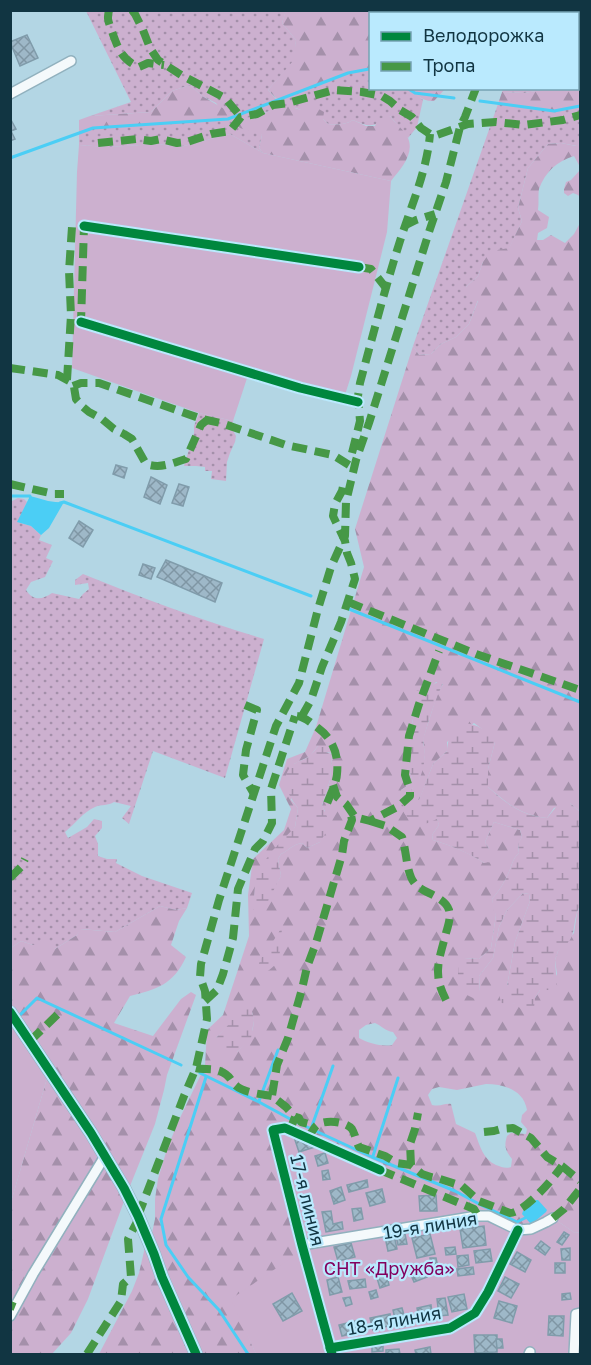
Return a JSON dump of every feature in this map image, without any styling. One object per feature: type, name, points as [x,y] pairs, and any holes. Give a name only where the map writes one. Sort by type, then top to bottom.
[{"type":"street","points":[[10,94],[71,61]]},
{"type":"street","points":[[84,226],[359,267]]},
{"type":"street","points":[[81,322],[300,388],[358,402]]},
{"type":"street","points":[[10,1012],[105,1156],[138,1216],[196,1354]]},
{"type":"street","name":"17-я линия","points":[[331,1351],[271,1128],[285,1128],[380,1170]]},
{"type":"street","points":[[10,1316],[105,1156]]},
{"type":"street","name":"19-я линия","points":[[302,1245],[477,1216],[489,1216],[518,1230]]},
{"type":"street","points":[[518,1230],[531,1229],[553,1218]]},
{"type":"street","name":"18-я линия","points":[[331,1351],[450,1328],[475,1313],[488,1292],[518,1230]]},
{"type":"street","points":[[574,1354],[578,1314]]},
{"type":"green space","points":[[286,10],[470,10],[470,12],[369,12],[369,69],[348,73],[277,99],[268,90],[293,61],[296,40],[282,23]]},
{"type":"green space","points":[[86,11],[286,11],[282,23],[296,40],[294,61],[268,90],[276,99],[348,73],[369,69],[369,90],[409,90],[423,100],[417,127],[408,138],[390,116],[372,125],[353,120],[344,124],[328,124],[323,119],[296,108],[265,112],[243,120],[262,135],[259,148],[263,153],[230,134],[180,147],[158,144],[108,147],[79,145],[79,133],[93,128],[227,119],[216,103],[202,96],[190,85],[172,91],[151,112],[90,116],[131,102]]},
{"type":"green space","points":[[580,11],[580,82],[579,12],[524,12]]},
{"type":"green space","points":[[579,82],[580,106],[554,111],[498,104],[502,92],[579,90]]},
{"type":"green space","points":[[190,85],[202,96],[233,114],[228,119],[93,128],[79,133],[79,120],[90,116],[151,112],[172,91]]},
{"type":"green space","points":[[409,90],[444,90],[434,101],[423,99]]},
{"type":"green space","points":[[503,90],[542,90],[524,93],[502,92]]},
{"type":"green space","points":[[306,103],[316,103],[317,108],[324,112],[323,119],[328,124],[341,124],[353,120],[366,126],[375,126],[378,119],[390,116],[407,135],[410,144],[408,156],[402,167],[391,181],[263,153],[259,148],[262,135],[238,126],[243,119],[288,106],[301,110]]},
{"type":"green space","points":[[498,104],[554,111],[580,106],[580,144],[577,146],[561,143],[548,144],[528,168],[518,208],[522,221],[509,249],[483,262],[478,276],[466,287],[478,300],[469,324],[456,337],[441,344],[431,354],[419,355],[413,346]]},
{"type":"green space","points":[[230,134],[263,153],[391,181],[387,232],[344,398],[249,372],[233,421],[199,413],[72,368],[79,145],[108,147],[158,144],[180,147]]},
{"type":"green space","points":[[561,143],[576,146],[580,144],[580,167],[574,156],[568,158],[552,168],[539,189],[538,210],[549,217],[547,228],[538,233],[537,240],[543,240],[551,235],[565,243],[580,223],[580,809],[579,811],[570,803],[554,808],[547,818],[538,817],[515,808],[502,799],[488,787],[488,769],[495,742],[474,723],[447,742],[447,751],[433,764],[419,801],[410,793],[420,777],[425,756],[423,739],[437,695],[443,684],[436,682],[414,708],[409,753],[412,779],[410,784],[401,790],[437,818],[439,825],[432,835],[433,840],[460,850],[484,863],[489,849],[485,842],[494,822],[520,830],[522,837],[518,845],[519,853],[513,860],[503,884],[492,899],[496,915],[491,948],[479,959],[464,958],[480,992],[479,976],[493,958],[499,927],[507,910],[523,893],[529,894],[530,901],[515,942],[507,986],[512,1003],[516,1004],[535,998],[540,990],[549,990],[557,974],[555,960],[558,951],[574,933],[580,906],[580,1232],[575,1233],[553,1218],[531,1229],[478,1216],[474,1209],[380,1170],[303,1250],[247,1333],[256,1354],[99,1354],[139,1273],[145,1247],[150,1242],[155,1219],[158,1179],[167,1149],[205,1066],[207,1030],[223,1015],[249,936],[248,895],[253,859],[284,830],[291,809],[279,785],[287,759],[305,752],[316,727],[364,567],[355,529],[413,346],[419,355],[431,354],[441,344],[456,337],[469,324],[478,301],[468,296],[466,287],[478,276],[483,262],[491,251],[509,248],[522,221],[518,208],[528,168],[548,144]],"holes":[[[318,746],[332,753],[330,780],[322,806],[325,811],[320,842],[307,848],[302,843],[281,854],[278,859],[281,876],[254,910],[255,888],[295,827],[298,808],[291,800],[294,764],[310,756]],[[252,1012],[253,1029],[237,1052],[216,1038],[230,1024]],[[375,1023],[393,1032],[397,1038],[392,1045],[380,1045],[359,1038],[359,1030]],[[493,1084],[506,1087],[522,1098],[527,1110],[522,1115],[521,1122],[527,1129],[526,1134],[511,1133],[507,1136],[506,1148],[512,1159],[511,1167],[496,1165],[488,1159],[482,1152],[475,1133],[456,1124],[451,1104],[432,1105],[428,1095],[432,1089],[439,1087],[457,1090]]]},
{"type":"green space","points":[[580,170],[580,197],[573,193],[568,196],[564,193],[566,182]]},
{"type":"green space","points":[[199,413],[233,421],[231,427],[236,436],[227,462],[226,481],[211,479],[212,471],[205,471],[205,467],[184,466]]},
{"type":"green space","points":[[18,498],[27,502],[18,522],[31,526],[41,535],[39,540],[52,545],[46,558],[53,561],[45,577],[31,582],[26,590],[35,598],[45,597],[52,593],[79,599],[89,589],[88,583],[75,585],[75,580],[83,574],[173,609],[264,639],[225,778],[153,751],[129,824],[122,818],[131,806],[114,802],[91,809],[65,832],[68,838],[87,827],[94,819],[102,821],[102,828],[95,836],[98,856],[117,859],[116,863],[142,876],[192,893],[187,908],[176,910],[160,906],[115,932],[81,929],[77,935],[55,949],[21,941],[11,948],[10,502]]},
{"type":"green space","points":[[441,680],[443,683],[423,739],[425,755],[423,769],[411,793],[419,800],[433,764],[447,751],[451,735],[462,723],[476,726],[495,735],[488,769],[488,787],[508,803],[529,814],[547,818],[562,800],[570,803],[579,811],[580,809],[580,906],[574,930],[569,941],[558,951],[555,960],[557,986],[549,990],[540,990],[535,998],[534,1008],[524,1012],[516,1004],[501,1003],[499,993],[507,986],[515,942],[530,901],[529,894],[523,893],[507,910],[499,927],[493,958],[479,976],[480,992],[475,999],[465,994],[458,977],[458,964],[464,958],[479,959],[491,948],[496,915],[492,899],[503,884],[513,860],[519,853],[518,844],[522,837],[520,830],[494,822],[485,842],[494,853],[491,862],[484,863],[433,840],[432,835],[439,825],[437,819],[423,825],[416,823],[407,817],[402,808],[401,790],[410,784],[412,779],[408,749],[416,691]]},
{"type":"green space","points":[[318,746],[325,747],[326,752],[332,754],[330,780],[322,805],[328,819],[325,834],[320,842],[307,848],[302,843],[281,854],[278,859],[281,876],[263,910],[253,910],[256,873],[272,851],[295,827],[298,808],[288,792],[286,774],[294,764],[308,757]]},
{"type":"green space","points":[[160,906],[176,910],[187,908],[179,921],[171,945],[186,957],[170,980],[156,988],[130,996],[114,1023],[153,1036],[181,999],[191,992],[196,995],[167,1075],[155,1124],[88,1299],[71,1333],[52,1354],[11,1354],[11,1202],[50,1068],[11,1012],[11,948],[21,941],[33,945],[45,942],[55,949],[77,935],[80,929],[115,932]]},
{"type":"green space","points":[[282,930],[278,959],[266,972],[261,970],[258,967],[262,957]]},
{"type":"green space","points":[[247,1000],[250,1003],[254,1020],[251,1038],[237,1052],[228,1054],[220,1052],[216,1048],[216,1038],[230,1023],[237,1008]]},
{"type":"green space","points":[[11,1012],[50,1068],[11,1202]]},
{"type":"green space","name":"СНТ «Дружба»","points":[[285,1128],[474,1209],[478,1216],[518,1230],[553,1218],[575,1233],[580,1232],[580,1354],[256,1354],[231,1299],[303,1250],[273,1130]]},
{"type":"water","points":[[30,496],[64,502],[49,528],[41,535],[31,526],[17,522]]},
{"type":"water","points":[[536,1200],[547,1210],[533,1223],[530,1223],[522,1214]]},
{"type":"building","points":[[27,35],[38,58],[20,66],[10,42]]},
{"type":"building","points":[[10,118],[16,129],[11,131],[15,139],[10,141]]},
{"type":"building","points":[[116,465],[127,468],[124,478],[113,474]]},
{"type":"building","points":[[151,477],[167,485],[160,504],[144,497]]},
{"type":"building","points":[[179,484],[189,487],[183,506],[172,503]]},
{"type":"building","points":[[79,521],[93,530],[83,547],[69,538]]},
{"type":"building","points":[[166,560],[222,583],[215,602],[157,577]]},
{"type":"building","points":[[143,564],[155,568],[151,579],[139,575]]},
{"type":"building","points":[[294,1137],[305,1140],[315,1147],[299,1152]]},
{"type":"building","points":[[325,1153],[328,1163],[318,1166],[315,1156]]},
{"type":"building","points":[[328,1170],[330,1179],[323,1180],[322,1171]]},
{"type":"building","points":[[367,1180],[368,1187],[349,1192],[347,1185]]},
{"type":"building","points":[[341,1187],[345,1200],[334,1204],[330,1191]]},
{"type":"building","points":[[382,1189],[385,1202],[370,1206],[366,1193]]},
{"type":"building","points":[[436,1195],[437,1211],[420,1211],[419,1196]]},
{"type":"building","points":[[361,1208],[363,1219],[354,1221],[352,1209]]},
{"type":"building","points":[[331,1211],[333,1224],[342,1222],[343,1229],[326,1232],[322,1212]]},
{"type":"building","points":[[484,1226],[486,1245],[463,1248],[460,1229]]},
{"type":"building","points":[[564,1232],[569,1235],[562,1245],[557,1242]]},
{"type":"building","points":[[405,1234],[407,1244],[398,1245],[396,1236]]},
{"type":"building","points":[[430,1234],[435,1254],[417,1258],[412,1238]]},
{"type":"building","points":[[394,1235],[397,1249],[388,1251],[385,1237]]},
{"type":"building","points":[[541,1241],[550,1248],[545,1255],[535,1248]]},
{"type":"building","points":[[351,1243],[355,1257],[338,1261],[334,1247]]},
{"type":"building","points":[[455,1247],[456,1254],[446,1255],[445,1248]]},
{"type":"building","points":[[570,1248],[570,1260],[562,1260],[561,1249]]},
{"type":"building","points":[[490,1249],[492,1261],[476,1263],[474,1251]]},
{"type":"building","points":[[517,1252],[531,1260],[525,1272],[510,1264]]},
{"type":"building","points":[[468,1255],[469,1265],[458,1267],[457,1256]]},
{"type":"building","points":[[430,1258],[436,1258],[438,1268],[431,1269]]},
{"type":"building","points":[[555,1263],[565,1263],[565,1273],[555,1273]]},
{"type":"building","points":[[384,1265],[389,1285],[380,1288],[374,1268]]},
{"type":"building","points":[[473,1267],[474,1274],[458,1276],[457,1269]]},
{"type":"building","points":[[424,1268],[427,1277],[414,1282],[410,1273]]},
{"type":"building","points":[[338,1277],[342,1292],[330,1295],[327,1280]]},
{"type":"building","points":[[505,1277],[519,1284],[511,1298],[498,1291]]},
{"type":"building","points":[[365,1279],[366,1287],[350,1289],[348,1281]]},
{"type":"building","points":[[376,1290],[378,1297],[371,1299],[369,1292]]},
{"type":"building","points":[[292,1293],[302,1311],[283,1321],[273,1304]]},
{"type":"building","points":[[570,1293],[571,1299],[562,1300],[562,1294]]},
{"type":"building","points":[[464,1294],[467,1309],[452,1312],[448,1297]]},
{"type":"building","points":[[350,1297],[352,1304],[346,1306],[343,1298]]},
{"type":"building","points":[[445,1298],[448,1315],[439,1316],[437,1299]]},
{"type":"building","points":[[499,1301],[517,1306],[512,1323],[494,1318]]},
{"type":"building","points":[[431,1305],[433,1320],[420,1323],[417,1308]]},
{"type":"building","points":[[402,1308],[404,1315],[409,1314],[412,1325],[397,1328],[393,1310]]},
{"type":"building","points":[[390,1314],[392,1325],[373,1330],[370,1318]]},
{"type":"building","points":[[549,1316],[564,1316],[563,1336],[548,1335]]},
{"type":"building","points":[[363,1319],[366,1330],[342,1336],[339,1325]]},
{"type":"building","points":[[474,1335],[497,1335],[497,1352],[475,1353]]},
{"type":"building","points":[[496,1339],[502,1339],[503,1348],[497,1348]]},
{"type":"building","points":[[383,1345],[383,1351],[372,1352],[372,1346]]},
{"type":"building","points":[[430,1347],[431,1354],[416,1354],[415,1350]]},
{"type":"building","points":[[399,1349],[400,1354],[386,1354],[386,1350]]},
{"type":"waterway","points":[[10,158],[93,128],[228,119],[348,73],[369,69]]},
{"type":"waterway","points":[[410,90],[415,93],[454,98]]},
{"type":"waterway","points":[[480,101],[554,111],[580,106]]},
{"type":"waterway","points":[[10,496],[30,496],[31,500]]},
{"type":"waterway","points":[[60,503],[64,502],[311,596]]},
{"type":"waterway","points":[[349,609],[580,702]]},
{"type":"waterway","points":[[10,1025],[37,998],[181,1065]]},
{"type":"waterway","points":[[259,1101],[278,1050]]},
{"type":"waterway","points":[[311,1129],[333,1066]]},
{"type":"waterway","points":[[200,1073],[292,1120],[372,1157],[455,1191],[517,1222],[525,1218]]},
{"type":"waterway","points":[[206,1077],[161,1219],[166,1245],[188,1277],[219,1310],[248,1354]]},
{"type":"waterway","points":[[373,1156],[398,1078]]},
{"type":"marked path","points":[[109,10],[108,20],[120,52],[139,67],[148,63],[164,65]]},
{"type":"marked path","points":[[132,10],[158,60],[225,98],[241,117]]},
{"type":"marked path","points":[[98,143],[137,139],[187,142],[211,134],[230,131],[241,117],[257,114],[273,105],[334,90],[382,96],[412,117],[421,128],[430,134],[437,135],[468,124],[496,122],[524,125],[563,120],[580,115]]},
{"type":"marked path","points":[[138,1216],[196,1068],[207,1019],[205,991],[200,977],[201,964],[219,900],[276,726],[299,683],[331,567],[345,536],[346,502],[356,460],[446,182],[460,127],[475,90]]},
{"type":"marked path","points":[[352,453],[360,421],[358,396],[360,383],[379,312],[422,175],[430,134]]},
{"type":"marked path","points":[[404,226],[435,214]]},
{"type":"marked path","points":[[76,322],[81,322],[84,226]]},
{"type":"marked path","points":[[67,380],[71,315],[69,271],[72,227]]},
{"type":"marked path","points":[[359,267],[371,269],[386,288]]},
{"type":"marked path","points":[[10,368],[58,375],[69,381],[74,387],[76,399],[83,407],[132,439],[146,464],[162,466],[186,459],[201,425],[207,420]]},
{"type":"marked path","points":[[73,386],[81,383],[99,383],[286,445],[333,455],[349,465]]},
{"type":"marked path","points":[[302,716],[311,700],[355,579],[345,541],[333,516],[344,482]]},
{"type":"marked path","points":[[10,484],[54,494],[64,494]]},
{"type":"marked path","points":[[348,602],[476,654],[580,690]]},
{"type":"marked path","points":[[333,785],[337,797],[346,804],[355,817],[370,821],[399,806],[410,796],[405,775],[409,736],[439,651]]},
{"type":"marked path","points":[[245,705],[257,710],[246,750],[243,775],[254,794]]},
{"type":"marked path","points":[[205,1001],[217,990],[223,974],[233,938],[238,889],[255,849],[263,841],[272,823],[271,789],[295,716]]},
{"type":"marked path","points":[[297,716],[308,720],[323,732],[331,742],[336,754],[337,777],[326,806]]},
{"type":"marked path","points":[[290,1130],[295,1117],[272,1096],[277,1065],[288,1038],[307,967],[342,855],[344,841],[352,820],[350,810]]},
{"type":"marked path","points":[[370,821],[386,826],[402,837],[408,869],[413,881],[420,888],[444,902],[449,910],[449,922],[438,967],[439,982],[446,1000]]},
{"type":"marked path","points":[[10,878],[21,867],[25,859]]},
{"type":"marked path","points":[[30,1041],[60,1012]]},
{"type":"marked path","points":[[196,1068],[220,1071],[227,1075],[237,1087],[252,1093],[272,1096]]},
{"type":"marked path","points":[[411,1165],[410,1144],[418,1113]]},
{"type":"marked path","points":[[295,1117],[309,1124],[312,1134]]},
{"type":"marked path","points":[[307,1137],[316,1126],[324,1122],[345,1124],[352,1129],[359,1147],[397,1163],[411,1165],[422,1174],[462,1186],[479,1201],[510,1213],[530,1201],[562,1166]]},
{"type":"marked path","points":[[484,1132],[513,1128],[531,1138],[547,1157],[580,1181]]},
{"type":"marked path","points":[[380,1170],[474,1209],[478,1216]]},
{"type":"marked path","points":[[553,1218],[564,1209],[580,1189]]},
{"type":"marked path","points":[[87,1354],[121,1301],[123,1284],[131,1277],[128,1239],[139,1218]]},
{"type":"marked path","points":[[10,1305],[15,1307]]},
{"type":"cycle path","points":[[84,226],[359,267]]},
{"type":"cycle path","points":[[81,322],[300,388],[358,402]]},
{"type":"cycle path","points":[[10,1012],[91,1133],[124,1188],[196,1354]]},
{"type":"cycle path","points":[[332,1354],[273,1130],[285,1128],[380,1170]]},
{"type":"cycle path","points":[[330,1348],[450,1328],[475,1313],[488,1292],[518,1230]]}]
